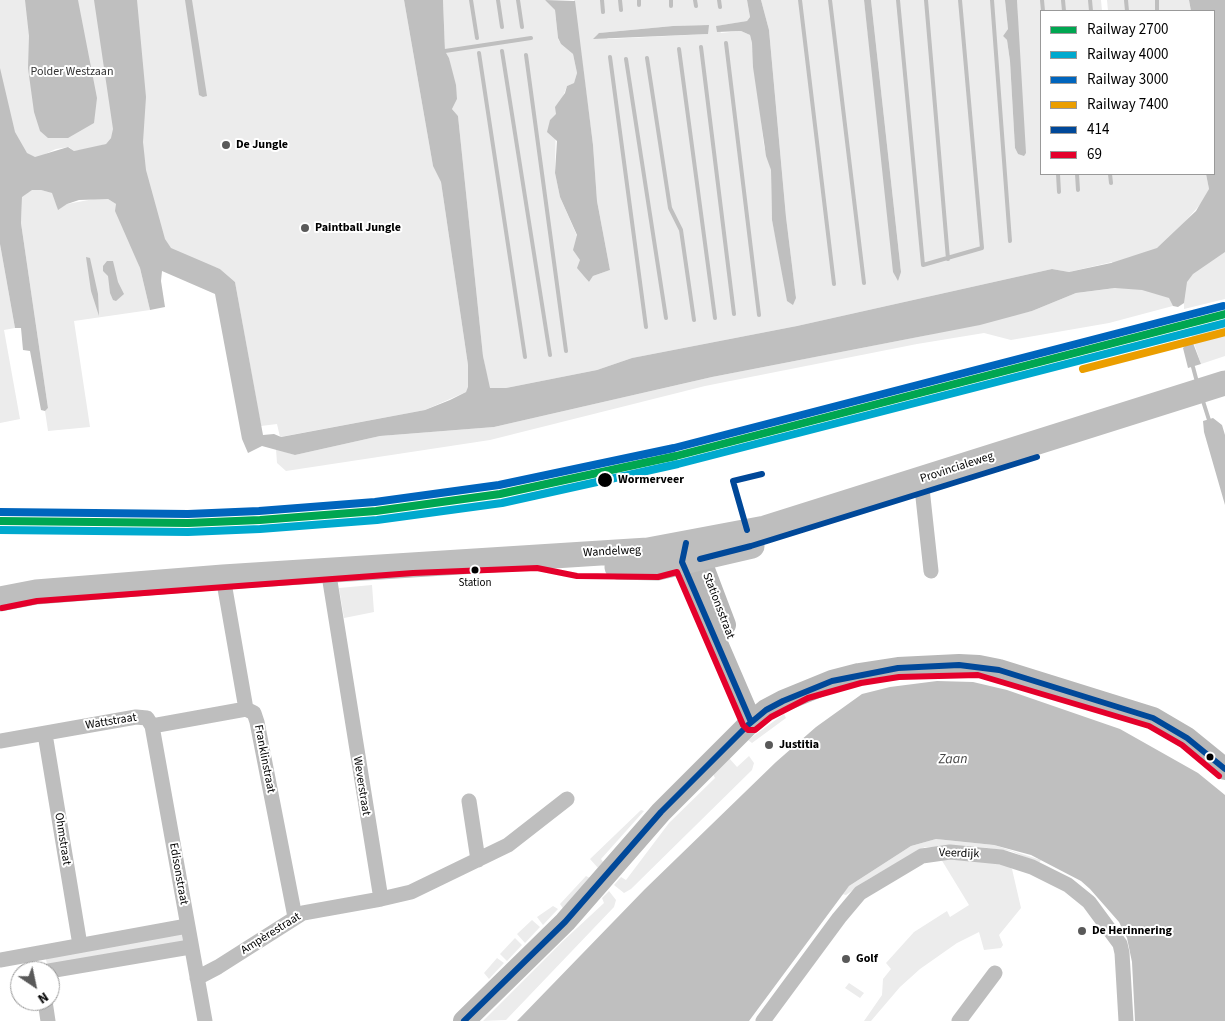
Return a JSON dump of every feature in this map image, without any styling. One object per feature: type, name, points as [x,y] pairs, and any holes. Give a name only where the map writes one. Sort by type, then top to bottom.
[{"type":"main road","name":"Provincialeweg","points":[[690,555],[751,546],[922,486],[1210,394]]},
{"type":"main road","name":"Wandelweg","points":[[0,599],[36,592],[328,569],[538,559],[577,567],[657,568],[690,555]]},
{"type":"main road","name":"Stationsstraat","points":[[690,555],[755,719]]},
{"type":"main road","points":[[464,1021],[565,922],[661,812],[755,719],[805,690],[859,674],[898,668],[979,666],[1153,718],[1188,738],[1225,769]]},
{"type":"street","points":[[922,486],[931,571]]},
{"type":"street","name":"Weverstraat","points":[[328,569],[381,899]]},
{"type":"street","name":"Franklinstraat","points":[[223,577],[246,709],[254,713],[257,722],[295,917]]},
{"type":"street","name":"Wattstraat","points":[[0,741],[136,717],[147,718],[152,726],[246,709]]},
{"type":"street","name":"Edisonstraat","points":[[152,726],[190,947],[205,1021]]},
{"type":"street","name":"Ohmstraat","points":[[45,734],[80,945]]},
{"type":"street","points":[[381,899],[411,892],[508,845],[567,799]]},
{"type":"street","points":[[470,801],[478,860]]},
{"type":"street","name":"Veerdijk","points":[[762,1021],[854,899],[867,888],[910,861],[929,853],[950,852],[1001,857],[1032,867],[1056,878],[1080,894],[1104,920],[1120,944],[1126,1021]]},
{"type":"street","name":"Ampèrestraat","points":[[197,978],[218,967],[295,917],[312,911],[381,899]]},
{"type":"street","points":[[0,960],[187,926]]},
{"type":"street","points":[[60,969],[190,947]]},
{"type":"street","points":[[38,953],[39,961]]},
{"type":"street","points":[[959,1021],[995,973]]},
{"type":"green space","name":"Paintball Jungle","points":[[0,0],[404,0],[433,166],[441,182],[468,365],[469,387],[466,392],[425,410],[280,437],[277,424],[261,426],[235,282],[220,269],[169,250],[111,138],[106,144],[89,149],[74,151],[69,147],[56,149],[0,175]]},
{"type":"green space","points":[[443,0],[545,0],[555,10],[558,39],[573,54],[577,73],[574,83],[567,86],[556,114],[555,173],[560,197],[577,236],[584,275],[589,282],[593,276],[610,270],[597,201],[593,145],[574,0],[747,0],[750,17],[747,21],[717,26],[721,33],[741,31],[750,35],[764,146],[771,170],[772,220],[781,263],[796,298],[786,217],[769,30],[761,0],[864,0],[896,278],[901,272],[871,0],[1005,0],[1008,29],[1003,36],[1007,40],[1010,61],[1015,148],[1018,154],[1019,47],[1017,0],[1101,0],[1102,10],[1040,10],[1040,175],[1206,175],[1209,189],[1205,199],[1183,224],[1193,218],[1209,197],[1215,175],[1215,10],[1225,0],[1225,299],[1184,309],[1184,303],[1109,323],[1011,340],[984,333],[917,344],[705,386],[490,440],[286,471],[277,463],[276,449],[295,455],[380,436],[494,427],[712,377],[923,336],[1032,311],[1076,293],[1116,288],[1112,262],[1069,272],[1052,269],[797,326],[632,358],[597,370],[506,388],[489,388],[483,356],[458,116],[452,109],[457,99],[449,58],[445,51]],"holes":[[[708,25],[708,34],[608,39],[599,33],[673,26]]]},
{"type":"green space","points":[[1107,0],[1189,0],[1191,10],[1108,10]]},
{"type":"green space","points":[[31,190],[53,193],[58,209],[67,204],[94,199],[108,199],[116,204],[140,268],[150,310],[74,321],[90,427],[48,431],[45,411],[48,408],[21,223],[22,196]]},
{"type":"green space","points":[[0,244],[15,328],[4,330],[20,419],[0,423]]},
{"type":"green space","points":[[1225,321],[1225,356],[1201,364],[1190,331]]},
{"type":"green space","points":[[372,585],[374,612],[344,618],[339,588]]},
{"type":"green space","points":[[784,714],[786,718],[752,743],[748,740]]},
{"type":"green space","points":[[749,756],[754,763],[752,770],[631,889],[624,893],[614,885],[621,877],[626,880],[669,823],[715,778],[713,774],[729,758],[737,767]]},
{"type":"green space","points":[[641,810],[644,811],[601,859],[603,862],[598,868],[590,859]]},
{"type":"green space","points":[[936,839],[994,845],[1041,860],[1039,863],[1011,851],[980,847],[925,847],[867,880],[846,895],[842,894],[849,886],[911,846]]},
{"type":"green space","points":[[971,857],[1008,866],[1012,869],[1021,908],[999,935],[1003,945],[1001,948],[984,950],[979,932],[957,943],[920,969],[900,987],[871,1021],[864,1021],[882,995],[883,979],[891,969],[886,963],[914,932],[947,911],[950,917],[969,905],[941,859]]},
{"type":"green space","points":[[586,876],[590,878],[564,910],[560,904]]},
{"type":"green space","points":[[609,891],[616,900],[614,907],[506,1020],[483,1021],[604,903],[602,898]]},
{"type":"green space","points":[[553,906],[558,909],[543,925],[537,917]]},
{"type":"green space","points":[[532,920],[540,927],[525,943],[517,934]]},
{"type":"green space","points":[[182,930],[183,944],[60,962],[46,961],[46,959]]},
{"type":"green space","points":[[515,938],[522,945],[507,961],[500,954]]},
{"type":"green space","points":[[497,958],[504,963],[489,979],[484,973]]},
{"type":"green space","points":[[849,983],[864,993],[860,998],[845,988]]},
{"type":"water","points":[[25,0],[78,0],[97,98],[94,123],[68,138],[48,138],[40,131],[34,112],[28,68],[29,36]]},
{"type":"water","points":[[94,0],[137,0],[146,97],[143,142],[146,170],[165,239],[171,248],[220,269],[235,282],[263,435],[274,434],[281,437],[425,410],[466,392],[468,387],[468,365],[441,182],[433,166],[404,0],[443,0],[445,51],[449,58],[456,85],[457,99],[452,109],[458,116],[483,356],[490,388],[506,388],[597,370],[632,358],[797,326],[1052,269],[1069,272],[1111,263],[1157,248],[1196,211],[1209,189],[1206,175],[1215,175],[1215,10],[1191,10],[1189,0],[1225,0],[1225,252],[1193,274],[1187,282],[1184,303],[1178,307],[1173,306],[1169,298],[1142,290],[1115,288],[1076,293],[1032,311],[980,325],[712,377],[494,427],[380,436],[295,455],[262,446],[248,453],[242,439],[215,294],[162,271],[161,281],[165,307],[150,310],[140,268],[115,211],[116,204],[108,199],[79,200],[67,204],[58,210],[52,193],[32,190],[22,197],[21,223],[48,408],[45,411],[41,410],[30,351],[23,350],[21,328],[15,328],[0,244],[0,68],[15,132],[27,153],[35,157],[68,147],[74,151],[106,144],[111,138],[113,129]]},
{"type":"water","points":[[185,0],[192,0],[207,96],[203,97],[199,95]]},
{"type":"water","points":[[545,0],[575,1],[593,145],[597,201],[610,270],[593,276],[589,282],[577,268],[580,260],[573,250],[577,235],[560,197],[555,173],[557,141],[547,132],[550,120],[556,114],[555,107],[565,93],[567,86],[574,83],[577,73],[573,54],[561,44],[558,38],[555,10]]},
{"type":"water","points":[[747,0],[761,0],[769,30],[786,217],[796,298],[793,305],[787,301],[772,220],[771,170],[766,156],[750,35],[741,31],[717,32],[716,26],[747,21],[750,17]]},
{"type":"water","points":[[864,0],[871,0],[901,272],[898,281],[893,272]]},
{"type":"water","points":[[1005,0],[1017,0],[1026,153],[1024,156],[1018,154],[1015,148],[1010,61],[1007,40],[1003,36],[1008,29]]},
{"type":"water","points":[[709,25],[708,34],[593,39],[599,33],[673,26]]},
{"type":"water","points":[[86,257],[90,258],[98,294],[99,316],[91,291]]},
{"type":"water","points":[[107,261],[113,261],[118,282],[124,294],[116,301],[113,300],[110,293],[108,276],[103,271],[103,266]]},
{"type":"water","points":[[1193,343],[1201,364],[1188,368],[1183,348],[1187,344]]},
{"type":"water","points":[[1213,418],[1222,425],[1225,435],[1225,505],[1204,432],[1203,421]]},
{"type":"water","name":"Zaan","points":[[937,681],[973,682],[1007,690],[1120,729],[1198,773],[1225,795],[1225,1021],[1135,1021],[1132,962],[1127,938],[1119,922],[1090,889],[1081,881],[1031,855],[994,845],[936,839],[911,846],[849,886],[749,1021],[517,1021],[645,889],[776,762],[816,727],[862,694],[890,687]]},
{"type":"waterway","points":[[471,0],[477,38]]},
{"type":"waterway","points":[[498,0],[502,27]]},
{"type":"waterway","points":[[518,0],[522,27]]},
{"type":"waterway","points":[[602,0],[603,12]]},
{"type":"waterway","points":[[620,0],[621,10]]},
{"type":"waterway","points":[[639,0],[639,5]]},
{"type":"waterway","points":[[671,0],[671,6]]},
{"type":"waterway","points":[[695,0],[696,6]]},
{"type":"waterway","points":[[719,0],[720,7]]},
{"type":"waterway","points":[[800,0],[834,284]]},
{"type":"waterway","points":[[830,0],[864,283]]},
{"type":"waterway","points":[[898,0],[923,265],[982,248],[960,0]]},
{"type":"waterway","points":[[926,0],[948,259]]},
{"type":"waterway","points":[[992,0],[1010,241]]},
{"type":"waterway","points":[[1042,0],[1043,10]]},
{"type":"waterway","points":[[1063,0],[1064,10]]},
{"type":"waterway","points":[[1090,0],[1091,10]]},
{"type":"waterway","points":[[1126,0],[1127,10]]},
{"type":"waterway","points":[[1157,0],[1157,10]]},
{"type":"waterway","points":[[445,51],[531,38]]},
{"type":"waterway","points":[[726,43],[759,315]]},
{"type":"waterway","points":[[701,47],[734,314]]},
{"type":"waterway","points":[[679,49],[715,318]]},
{"type":"waterway","points":[[502,51],[550,355]]},
{"type":"waterway","points":[[479,53],[525,357]]},
{"type":"waterway","points":[[526,55],[566,351]]},
{"type":"waterway","points":[[610,57],[646,327]]},
{"type":"waterway","points":[[647,58],[670,208],[681,230],[694,320]]},
{"type":"waterway","points":[[626,59],[666,318]]},
{"type":"waterway","points":[[1058,175],[1059,192]]},
{"type":"waterway","points":[[1077,175],[1078,190]]},
{"type":"waterway","points":[[1110,175],[1111,183]]},
{"type":"waterway","points":[[1193,367],[1197,382]]},
{"type":"waterway","points":[[1202,398],[1209,420]]},
{"type":"rail line","name":"3000","points":[[0,512],[188,514],[259,511],[375,502],[499,485],[674,448],[1223,306]]},
{"type":"rail line","name":"2700","points":[[0,521],[188,523],[260,520],[376,511],[500,494],[676,456],[1225,314]]},
{"type":"rail line","name":"4000","points":[[0,530],[188,532],[260,529],[377,520],[502,503],[678,464],[1225,323]]},
{"type":"rail line","name":"7400","points":[[1083,369],[1225,332]]},
{"type":"transit line","name":"414","points":[[700,559],[751,546],[1037,457]]},
{"type":"transit line","name":"414","points":[[747,530],[733,481],[762,474]]},
{"type":"transit line","name":"414","points":[[686,543],[682,562],[751,722]]},
{"type":"transit line","name":"69","points":[[2,608],[37,601],[413,573],[537,568],[577,576],[658,577],[677,572],[743,725],[748,730],[755,730],[771,717],[808,698],[861,683],[899,677],[978,675],[1149,726],[1182,745],[1219,776]]},
{"type":"transit line","name":"414","points":[[464,1021],[565,922],[661,812],[748,725],[766,710],[783,701],[832,681],[898,668],[959,665],[999,670],[1153,718],[1187,738],[1225,769]]},
{"type":"place","name":"De Jungle","points":[[226,145]]},
{"type":"place","name":"Paintball Jungle","points":[[305,228]]},
{"type":"place","name":"Wormerveer","points":[[605,480]]},
{"type":"place","name":"Station","points":[[475,570]]},
{"type":"place","name":"Justitia","points":[[769,745]]},
{"type":"place","name":"De Herinnering","points":[[1082,931]]},
{"type":"place","name":"Golf","points":[[846,959]]},
{"type":"park label","name":"Polder Westzaan","points":[[72,72]]}]
